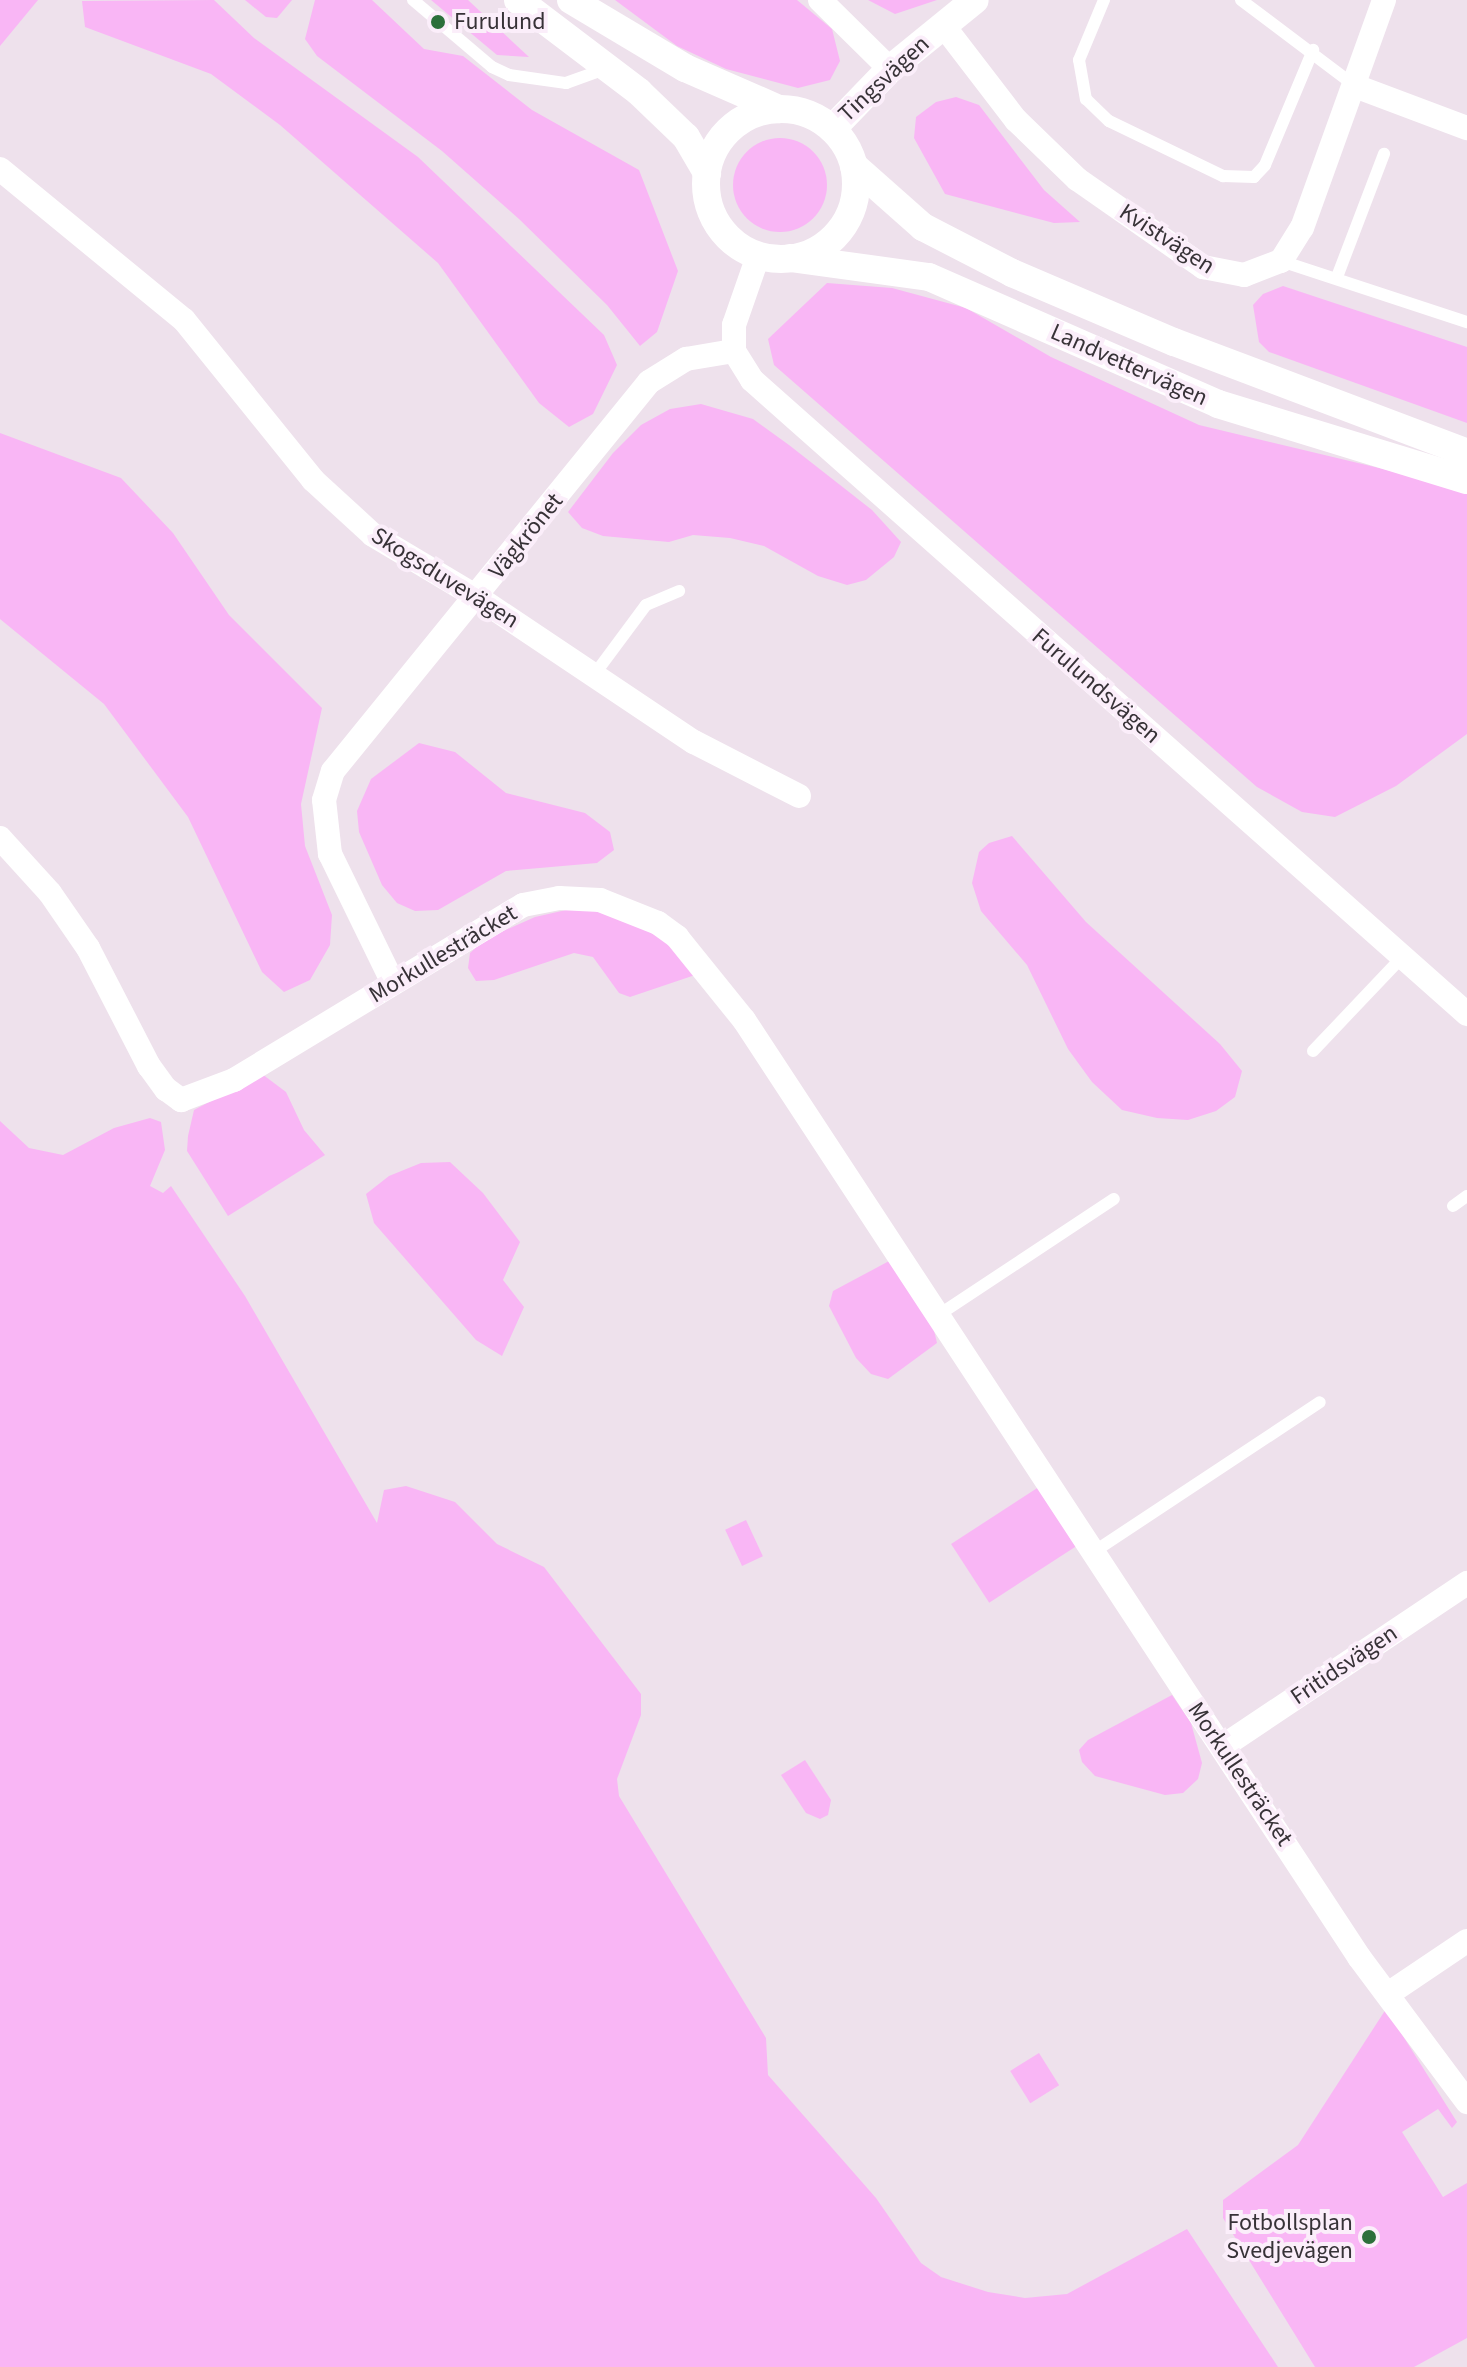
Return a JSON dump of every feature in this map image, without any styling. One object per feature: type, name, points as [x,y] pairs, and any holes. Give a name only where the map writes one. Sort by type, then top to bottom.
[{"type":"street","points":[[518,0],[639,92],[686,137],[707,173],[715,220],[735,246],[758,256],[790,258],[826,245],[843,227],[856,192],[854,166],[832,129],[802,112],[779,109],[685,68],[571,0]]},
{"type":"street","points":[[820,0],[890,69]]},
{"type":"street","name":"Tingsvägen","points":[[832,129],[890,69],[975,0]]},
{"type":"street","points":[[1281,261],[1302,228],[1384,0]]},
{"type":"street","name":"Kvistvägen","points":[[943,25],[1036,141],[1077,179],[1170,245],[1223,274],[1258,273],[1281,261]]},
{"type":"street","points":[[1355,86],[1467,128]]},
{"type":"street","points":[[707,173],[715,148],[731,128],[753,114],[779,109]]},
{"type":"street","name":"Landvettervägen","points":[[854,166],[923,227],[1012,273],[1174,342],[1467,453]]},
{"type":"street","name":"Skogsduvevägen","points":[[0,169],[184,320],[336,503],[417,565],[477,597],[694,742],[799,796]]},
{"type":"street","points":[[734,351],[734,325],[758,256]]},
{"type":"street","name":"Landvettervägen","points":[[790,258],[929,277],[1218,404],[1467,480]]},
{"type":"street","name":"Vägkrönet","points":[[393,983],[330,854],[324,800],[333,771],[351,743],[477,597],[649,382],[686,359],[734,351]]},
{"type":"street","name":"Furulundsvägen","points":[[734,351],[752,380],[1467,1014]]},
{"type":"street","name":"Morkullesträcket","points":[[0,838],[50,893],[88,948],[149,1066],[166,1089],[181,1100],[234,1080],[523,905],[559,898],[600,900],[658,923],[703,964],[744,1020],[1092,1553],[1388,1994],[1467,2102]]},
{"type":"street","name":"Fritidsvägen","points":[[1222,1747],[1467,1583]]},
{"type":"street","points":[[1388,1994],[1467,1941]]},
{"type":"lane","points":[[413,0],[492,67],[509,75],[566,83],[605,69]]},
{"type":"lane","points":[[1104,0],[1079,60],[1086,99],[1109,121],[1223,176],[1254,177],[1265,165],[1313,50]]},
{"type":"lane","points":[[1241,0],[1313,50],[1355,86]]},
{"type":"lane","points":[[1337,277],[1384,154]]},
{"type":"lane","points":[[1281,261],[1467,322]]},
{"type":"lane","points":[[594,675],[646,605],[679,591]]},
{"type":"lane","points":[[1313,1051],[1404,955]]},
{"type":"lane","points":[[1453,1206],[1467,1196]]},
{"type":"lane","points":[[937,1316],[1114,1199]]},
{"type":"lane","points":[[1092,1553],[1320,1402]]},
{"type":"shaded area","points":[[0,0],[38,0],[0,46]]},
{"type":"shaded area","points":[[214,0],[254,38],[418,157],[604,335],[617,365],[593,414],[569,427],[539,403],[438,263],[280,125],[211,74],[85,27],[82,1]]},
{"type":"shaded area","points":[[245,0],[292,0],[277,18],[266,17]]},
{"type":"shaded area","points":[[315,0],[372,0],[424,49],[463,56],[532,110],[639,170],[678,271],[657,332],[640,346],[607,305],[519,219],[442,151],[317,56],[305,39]]},
{"type":"shaded area","points":[[431,0],[468,0],[529,57],[497,55]]},
{"type":"shaded area","points":[[615,0],[797,0],[832,29],[840,61],[830,80],[798,88],[726,69],[677,46]]},
{"type":"shaded area","points":[[868,0],[937,0],[895,14]]},
{"type":"shaded area","points":[[956,97],[979,105],[1044,190],[1080,222],[1054,223],[945,194],[914,138],[916,117],[936,102]]},
{"type":"shaded area","points":[[780,138],[798,142],[813,152],[823,167],[827,185],[823,203],[813,218],[798,228],[780,232],[762,228],[747,218],[737,203],[733,185],[737,167],[747,152],[762,142]]},
{"type":"shaded area","points":[[827,283],[892,288],[966,308],[1051,357],[1199,425],[1467,489],[1467,734],[1396,786],[1335,817],[1302,812],[1257,787],[774,365],[768,339]]},
{"type":"shaded area","points":[[1283,286],[1467,347],[1467,423],[1269,352],[1259,342],[1253,305],[1263,294]]},
{"type":"shaded area","points":[[701,404],[753,419],[872,510],[901,542],[894,557],[866,580],[847,585],[818,576],[764,546],[730,538],[693,535],[669,542],[603,536],[582,528],[568,512],[613,453],[641,425],[670,409]]},
{"type":"shaded area","points":[[0,433],[121,478],[173,533],[229,615],[322,708],[301,804],[305,846],[332,915],[330,945],[310,980],[284,992],[262,972],[188,817],[104,704],[0,619]]},
{"type":"shaded area","points":[[419,743],[455,752],[506,793],[585,813],[610,832],[614,850],[597,863],[506,871],[438,910],[415,911],[397,903],[382,885],[359,832],[357,811],[371,779]]},
{"type":"shaded area","points":[[1012,836],[1086,922],[1220,1044],[1242,1071],[1235,1097],[1216,1111],[1188,1120],[1157,1118],[1122,1110],[1092,1082],[1068,1049],[1027,965],[981,911],[972,883],[979,852],[989,843]]},
{"type":"shaded area","points":[[575,908],[616,909],[652,922],[704,972],[630,997],[619,993],[593,957],[574,953],[494,980],[476,981],[468,968],[470,953],[485,939],[535,917]]},
{"type":"shaded area","points":[[262,1074],[286,1092],[304,1130],[325,1155],[228,1216],[187,1151],[194,1110]]},
{"type":"shaded area","points":[[150,1118],[161,1122],[165,1150],[150,1186],[163,1193],[171,1186],[245,1296],[377,1523],[384,1490],[406,1486],[455,1502],[497,1544],[544,1567],[641,1694],[641,1715],[617,1779],[619,1796],[766,2038],[768,2075],[876,2198],[921,2263],[941,2277],[988,2292],[1025,2298],[1067,2294],[1187,2229],[1278,2367],[0,2367],[0,1121],[29,1148],[63,1155],[114,1128]]},
{"type":"shaded area","points":[[450,1162],[483,1193],[520,1242],[503,1280],[524,1307],[502,1356],[476,1340],[374,1223],[366,1194],[389,1176],[421,1163]]},
{"type":"shaded area","points":[[891,1260],[932,1322],[937,1343],[888,1379],[871,1374],[856,1358],[829,1306],[833,1291]]},
{"type":"shaded area","points":[[1045,1483],[1083,1542],[989,1603],[951,1544]]},
{"type":"shaded area","points":[[746,1520],[763,1556],[742,1566],[725,1530]]},
{"type":"shaded area","points":[[1172,1695],[1191,1723],[1202,1763],[1198,1779],[1183,1793],[1165,1795],[1095,1776],[1082,1762],[1079,1750],[1088,1740]]},
{"type":"shaded area","points":[[805,1760],[831,1800],[828,1815],[820,1819],[806,1813],[781,1775]]},
{"type":"shaded area","points":[[1386,2009],[1457,2122],[1452,2128],[1438,2109],[1402,2132],[1443,2197],[1467,2183],[1467,2338],[1414,2367],[1315,2367],[1223,2218],[1223,2200],[1298,2145]]},
{"type":"shaded area","points":[[1039,2053],[1059,2085],[1030,2103],[1010,2071]]},
{"type":"place","name":"Furulund","points":[[438,22]]},
{"type":"place","name":"Fotbollsplan Svedjevägen","points":[[1369,2237]]}]
